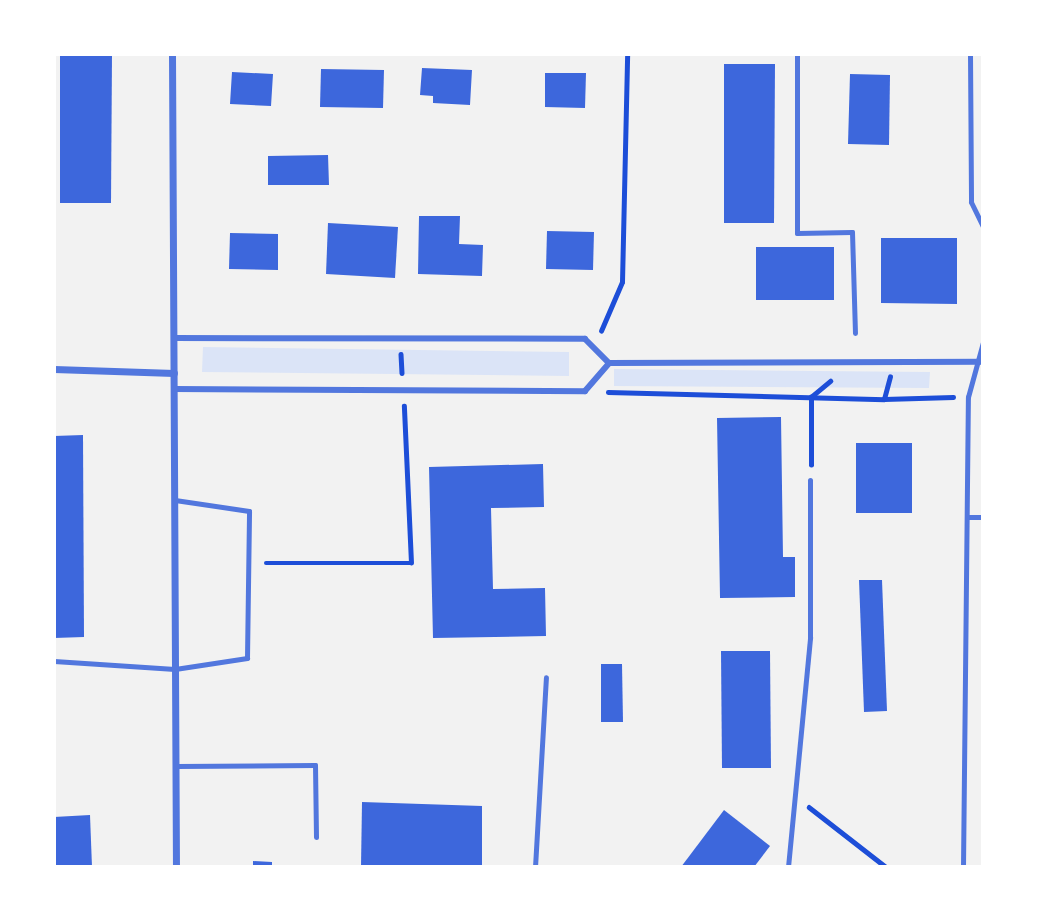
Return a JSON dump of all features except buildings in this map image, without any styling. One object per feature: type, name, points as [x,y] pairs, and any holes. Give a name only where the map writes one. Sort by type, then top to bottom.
[{"type":"street","points":[[172,54],[176,867]]},
{"type":"street","points":[[174,338],[585,339],[609,363],[980,362]]},
{"type":"street","points":[[174,389],[585,391],[609,363]]},
{"type":"street","points":[[54,369],[174,373]]},
{"type":"lane","points":[[797,54],[797,233],[852,232],[856,333]]},
{"type":"lane","points":[[970,54],[971,202],[983,227]]},
{"type":"lane","points":[[963,867],[968,397],[980,362],[983,342]]},
{"type":"lane","points":[[788,867],[810,637],[810,480]]},
{"type":"lane","points":[[54,661],[175,669],[247,658],[248,511],[175,500]]},
{"type":"lane","points":[[967,517],[983,517]]},
{"type":"lane","points":[[535,867],[546,677]]},
{"type":"lane","points":[[176,766],[315,765],[316,837]]},
{"type":"path","points":[[594,348],[622,282],[627,54]]},
{"type":"path","points":[[248,563],[411,563],[400,339]]},
{"type":"path","points":[[884,399],[895,362]]},
{"type":"path","points":[[585,391],[884,399],[968,397]]},
{"type":"path","points":[[810,480],[811,397]]},
{"type":"path","points":[[795,796],[886,867]]},
{"type":"shaded area","points":[[203,347],[569,352],[569,376],[202,372]]},
{"type":"shaded area","points":[[614,369],[930,372],[929,388],[614,386]]}]
